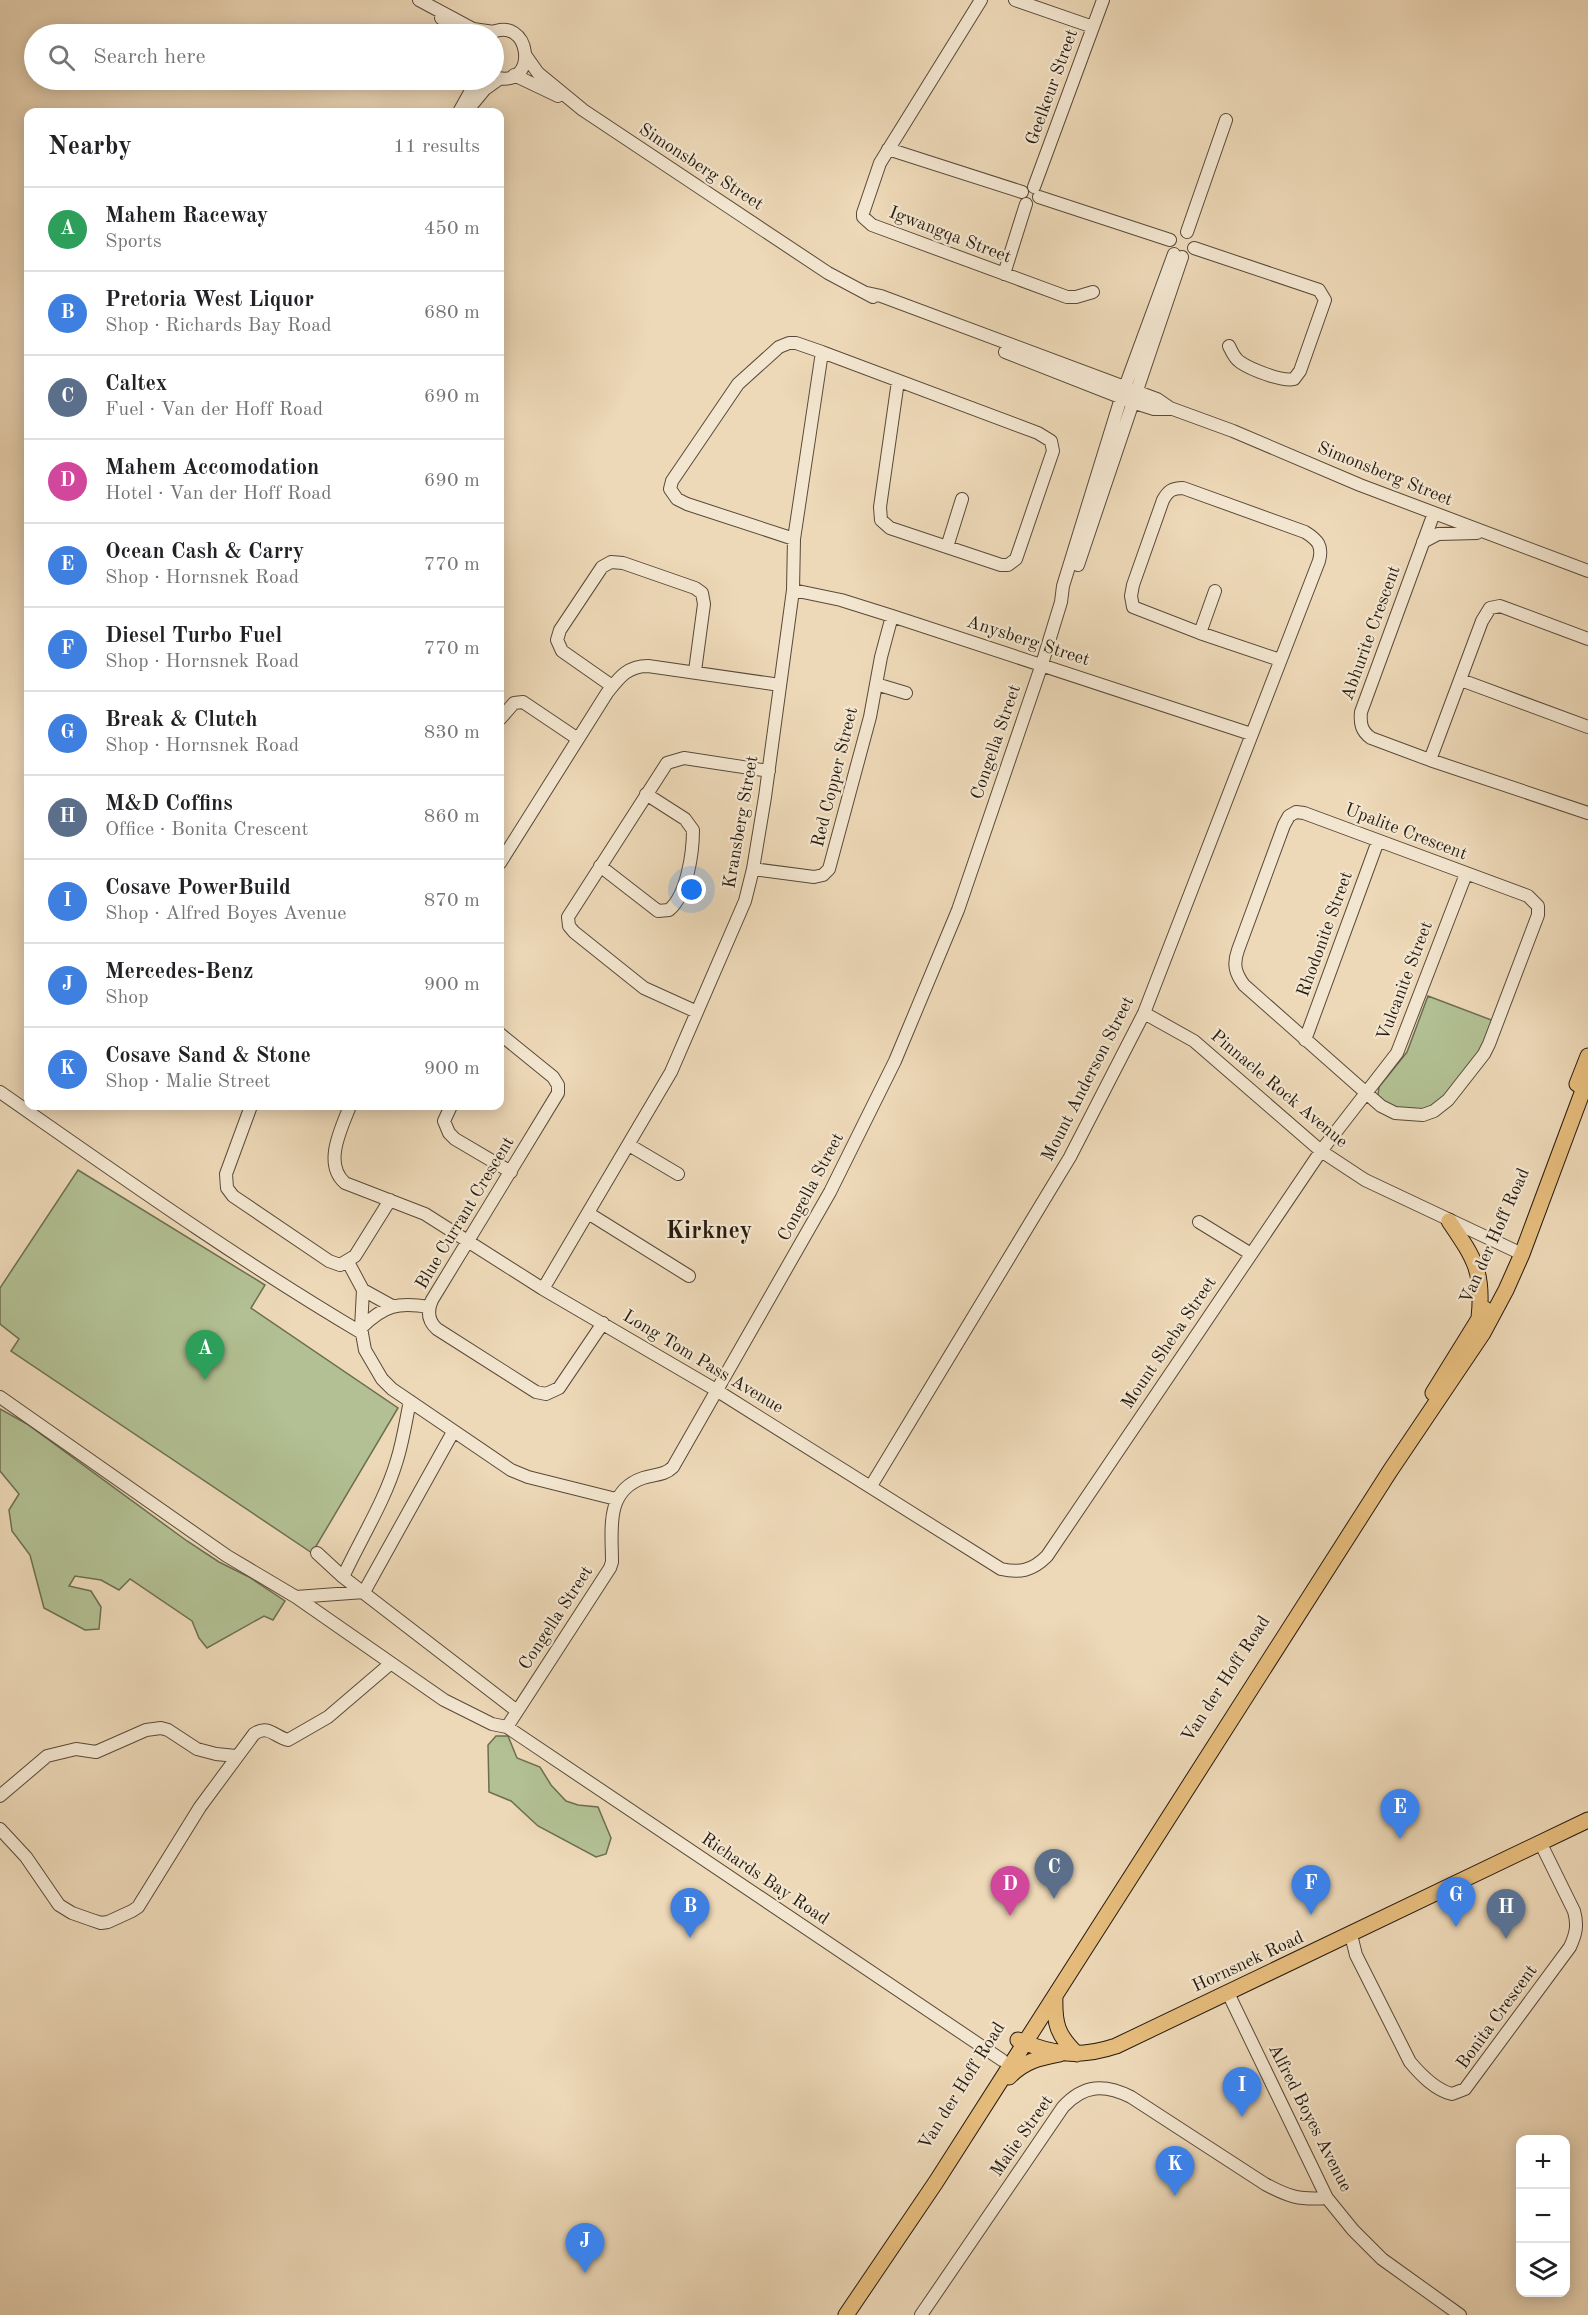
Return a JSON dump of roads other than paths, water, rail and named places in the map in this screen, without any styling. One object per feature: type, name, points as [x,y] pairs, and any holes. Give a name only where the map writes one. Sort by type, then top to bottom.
[{"type":"main road","name":"Van der Hoff Road","points":[[855,2300],[936,2182],[981,2110],[1020,2040],[1132,1862],[1478,1321],[1518,1252],[1588,1056]]},
{"type":"main road","name":"Van der Hoff Road","points":[[846,2315],[891,2235],[1002,2060],[1056,1993],[1377,1491],[1456,1376],[1493,1316],[1588,1077]]},
{"type":"main road","points":[[1449,1221],[1468,1247],[1477,1268],[1481,1294],[1478,1321]]},
{"type":"main road","name":"Hornsnek Road","points":[[1020,2040],[1070,2054],[1094,2053],[1116,2046],[1588,1821]]},
{"type":"main road","points":[[981,2110],[1018,2067],[1031,2060],[1070,2054],[1055,2022],[1056,1993]]},
{"type":"street","points":[[419,0],[463,24]]},
{"type":"street","points":[[419,0],[449,24]]},
{"type":"street","name":"Igwangqa Street","points":[[981,0],[875,172],[863,213],[866,222],[1067,297],[1093,292]]},
{"type":"street","points":[[1015,0],[1093,27]]},
{"type":"street","name":"Geelkeur Street","points":[[1004,274],[1030,195],[1103,0]]},
{"type":"street","name":"Simonsberg Street","points":[[504,32],[516,35],[525,48],[526,56],[538,73],[583,110],[828,273],[867,293],[881,296],[1136,398],[1154,409],[1170,408],[1233,431],[1360,485],[1588,571]]},
{"type":"street","points":[[504,77],[514,75],[520,70],[526,56]]},
{"type":"street","points":[[514,75],[583,110]]},
{"type":"street","points":[[461,108],[471,90]]},
{"type":"street","points":[[469,108],[485,90]]},
{"type":"street","points":[[1187,232],[1226,120]]},
{"type":"street","points":[[888,149],[1170,240]]},
{"type":"street","points":[[1177,232],[1187,232],[1194,241],[1194,248],[1190,255],[1178,256],[1170,249],[1170,240],[1177,232]]},
{"type":"street","points":[[1194,248],[1319,290],[1325,300],[1300,371],[1294,379],[1285,380],[1238,361],[1229,346]]},
{"type":"street","name":"Congella Street","points":[[507,1727],[612,1562],[612,1513],[616,1499],[638,1480],[667,1473],[673,1467],[830,1192],[895,1061],[958,910],[1042,664],[1061,602],[1063,586],[1123,393],[1178,256]]},
{"type":"street","name":"Congella Street","points":[[1061,602],[1071,586],[1136,398],[1178,256]]},
{"type":"street","points":[[794,539],[687,504],[672,495],[670,487],[731,393],[749,373],[779,347],[789,343],[822,352],[1038,433],[1049,439],[1053,446],[1014,561],[1003,566],[888,526],[880,518],[898,381]]},
{"type":"street","name":"Kransberg Street","points":[[543,1289],[671,1072],[745,901],[753,868],[769,771],[793,590],[794,539],[822,352]]},
{"type":"street","name":"Mount Anderson Street","points":[[871,1486],[1070,1157],[1144,1013],[1319,561],[1320,544],[1316,538],[1305,532],[1183,488],[1168,491],[1133,585],[1131,603],[1138,610],[1280,660]]},
{"type":"street","points":[[947,547],[962,499]]},
{"type":"street","name":"Abhurite Crescent","points":[[1434,513],[1360,718],[1364,731],[1371,738],[1430,760],[1588,813]]},
{"type":"street","points":[[1423,542],[1438,534],[1470,532],[1490,534]]},
{"type":"street","points":[[612,686],[562,651],[557,640],[559,632],[602,567],[611,562],[633,566],[695,588],[702,593],[704,604],[694,671]]},
{"type":"street","name":"Anysberg Street","points":[[793,590],[841,600],[892,616],[1251,734]]},
{"type":"street","points":[[1200,633],[1215,591]]},
{"type":"street","points":[[1430,760],[1482,621],[1490,608],[1500,606],[1588,639]]},
{"type":"street","name":"Red Copper Street","points":[[753,868],[814,877],[823,875],[830,868],[870,717],[892,616]]},
{"type":"street","points":[[504,857],[612,686],[623,673],[635,667],[648,666],[780,685]]},
{"type":"street","points":[[1461,680],[1588,728]]},
{"type":"street","points":[[876,684],[906,693]]},
{"type":"street","points":[[504,714],[513,703],[523,702],[578,739]]},
{"type":"street","points":[[697,1012],[644,987],[571,930],[568,922],[570,912],[667,763],[674,759],[684,758],[769,771]]},
{"type":"street","points":[[600,866],[658,911],[669,910],[678,900],[689,868],[693,830],[685,819],[646,794]]},
{"type":"street","name":"Upalite Crescent","points":[[1296,812],[1304,813],[1466,874],[1528,896],[1534,901],[1539,911],[1484,1054],[1448,1100],[1428,1114],[1395,1113],[1365,1094],[1244,985],[1235,969],[1238,950],[1284,825],[1289,816],[1296,812]]},
{"type":"street","name":"Rhodonite Street","points":[[1305,1040],[1378,841]]},
{"type":"street","name":"Vulcanite Street","points":[[1321,1151],[1391,1061],[1402,1043],[1466,874]]},
{"type":"street","name":"Pinnacle Rock Avenue","points":[[1144,1013],[1194,1041],[1321,1151],[1365,1180],[1518,1252]]},
{"type":"street","name":"Blue Currant Crescent","points":[[504,1037],[550,1074],[558,1089],[554,1102],[429,1306],[430,1320],[437,1329],[542,1394],[551,1393],[559,1388],[603,1323]]},
{"type":"street","points":[[0,1092],[24,1109]]},
{"type":"street","points":[[25,1110],[280,1285],[361,1330]]},
{"type":"street","points":[[250,1110],[226,1174],[227,1188],[233,1196],[329,1261],[340,1265],[348,1262],[357,1254],[390,1200]]},
{"type":"street","name":"Long Tom Pass Avenue","points":[[349,1110],[335,1151],[334,1161],[336,1173],[350,1186],[425,1214],[543,1289],[716,1390],[1001,1569],[1017,1572],[1030,1569],[1047,1556]]},
{"type":"street","points":[[449,1110],[444,1121],[449,1133],[511,1172]]},
{"type":"street","points":[[629,1145],[678,1174]]},
{"type":"street","name":"Mount Sheba Street","points":[[1047,1556],[1321,1151]]},
{"type":"street","points":[[588,1213],[689,1276]]},
{"type":"street","points":[[1199,1222],[1251,1254]]},
{"type":"street","points":[[348,1262],[363,1290],[361,1330],[364,1350],[382,1379],[453,1432],[511,1470],[616,1499]]},
{"type":"street","points":[[363,1290],[392,1306]]},
{"type":"street","points":[[361,1330],[373,1316],[392,1306],[413,1304],[429,1306]]},
{"type":"street","name":"Richards Bay Road","points":[[0,1397],[227,1556],[296,1597],[444,1700],[492,1724],[507,1727],[1002,2060]]},
{"type":"street","points":[[343,1577],[376,1511],[397,1460],[410,1401]]},
{"type":"street","points":[[364,1592],[453,1432]]},
{"type":"street","points":[[317,1553],[343,1577],[518,1711]]},
{"type":"street","points":[[296,1597],[364,1592]]},
{"type":"street","points":[[0,1829],[26,1857],[59,1905],[72,1913],[92,1920],[101,1923],[108,1922],[138,1906],[200,1807],[258,1731],[267,1730],[288,1740],[320,1722],[390,1664]]},
{"type":"street","points":[[0,1796],[47,1756],[76,1749],[96,1752],[146,1730],[161,1728],[196,1749],[237,1756]]},
{"type":"street","name":"Bonita Crescent","points":[[1351,1935],[1356,1955],[1410,2062],[1419,2073],[1439,2088],[1452,2094],[1465,2089],[1570,1947],[1576,1935],[1577,1921],[1574,1911],[1541,1844]]},
{"type":"street","name":"Alfred Boyes Avenue","points":[[1228,1993],[1327,2198],[1353,2230],[1382,2259],[1460,2315]]},
{"type":"street","name":"Malie Street","points":[[921,2315],[1063,2107],[1070,2099],[1084,2090],[1114,2089],[1131,2097],[1265,2184],[1288,2196],[1303,2199],[1327,2198]]},
{"type":"place","name":"Mahem Raceway","points":[[205,1380]]},
{"type":"place","name":"Ocean Cash & Carry","points":[[1400,1839]]},
{"type":"place","name":"Caltex","points":[[1054,1899]]},
{"type":"place","name":"Diesel Turbo Fuel","points":[[1311,1915]]},
{"type":"place","name":"Mahem Accomodation","points":[[1010,1916]]},
{"type":"place","name":"Break & Clutch","points":[[1456,1927]]},
{"type":"place","name":"Pretoria West Liquor","points":[[690,1938]]},
{"type":"place","name":"M&D Coffins","points":[[1506,1939]]},
{"type":"place","name":"Cosave PowerBuild","points":[[1242,2117]]},
{"type":"place","name":"Cosave Sand & Stone","points":[[1175,2196]]},
{"type":"place","name":"Mercedes-Benz","points":[[585,2273]]},
{"type":"district","name":"Kirkney","points":[[709,1232]]}]
